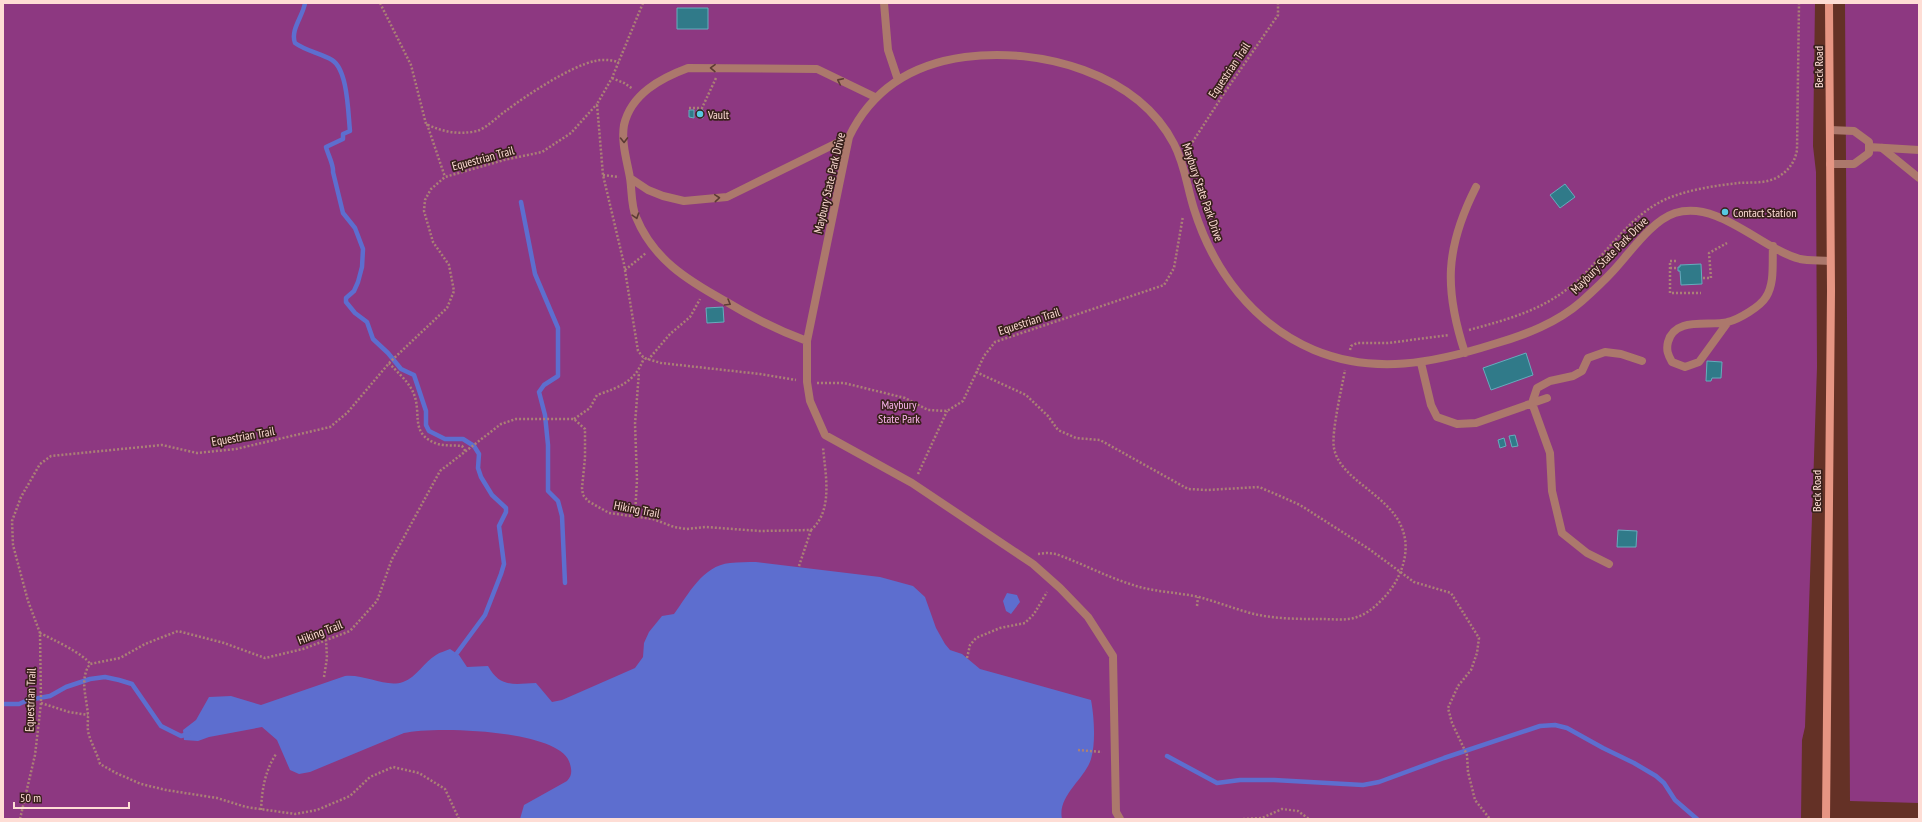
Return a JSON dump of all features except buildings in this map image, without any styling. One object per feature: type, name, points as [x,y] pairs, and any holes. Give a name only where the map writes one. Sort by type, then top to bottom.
[{"type":"main road","name":"Beck Road","points":[[1826,819],[1830,260],[1829,3]]},
{"type":"street","points":[[884,3],[888,50],[898,80]]},
{"type":"street","name":"Maybury State Park Drive","points":[[825,435],[810,401],[807,382],[807,341],[849,137],[857,122],[875,97],[898,80],[930,65],[969,56],[995,55],[1029,58],[1077,68],[1110,81],[1141,103],[1159,121],[1168,133],[1181,160],[1193,207],[1204,238],[1216,261],[1235,290],[1260,316],[1285,335],[1314,350],[1347,360],[1380,365],[1422,363],[1465,353],[1532,331],[1556,319],[1579,304],[1613,272],[1655,225],[1672,214],[1686,211],[1711,214],[1800,259],[1830,260]]},
{"type":"street","points":[[807,341],[774,328],[693,284],[672,268],[654,249],[647,240],[635,216],[624,144],[624,126],[632,106],[646,90],[668,75],[688,68],[817,69],[875,97]]},
{"type":"street","points":[[1830,130],[1854,131],[1869,142],[1869,153],[1854,164],[1830,164]]},
{"type":"street","points":[[630,178],[656,193],[684,201],[727,197],[849,137]]},
{"type":"street","points":[[1869,147],[1919,150]]},
{"type":"street","points":[[1882,148],[1919,178]]},
{"type":"street","points":[[1465,353],[1459,333],[1451,291],[1451,262],[1456,232],[1476,187]]},
{"type":"street","points":[[1728,322],[1699,362],[1685,367],[1672,362],[1667,350],[1667,345],[1673,333],[1680,328],[1690,324],[1728,322],[1752,310],[1766,297],[1772,277],[1773,246]]},
{"type":"street","points":[[1609,564],[1587,553],[1562,534],[1552,492],[1550,453],[1532,403],[1538,388],[1550,381],[1582,371],[1588,358],[1605,352],[1621,354],[1642,361]]},
{"type":"street","points":[[1422,363],[1431,405],[1437,417],[1457,424],[1476,423],[1547,398]]},
{"type":"street","points":[[825,435],[912,483],[1030,562],[1060,588],[1088,617],[1113,656],[1116,812],[1120,819]]},
{"type":"path","points":[[380,3],[412,65],[426,124],[445,177]]},
{"type":"path","name":"Equestrian Trail","points":[[20,819],[35,755],[40,702],[40,632],[28,601],[13,545],[12,521],[21,497],[40,464],[51,456],[162,445],[197,453],[236,449],[330,427],[347,413],[389,363],[447,308],[454,291],[449,265],[433,242],[424,211],[425,200],[431,189],[445,177],[504,160],[542,152],[571,133],[597,104],[612,78],[643,3]]},
{"type":"path","name":"Equestrian Trail","points":[[1181,160],[1225,92],[1278,15],[1278,3]]},
{"type":"path","points":[[1030,562],[1039,553],[1056,554],[1130,584],[1198,597],[1254,614],[1275,618],[1343,620],[1358,617],[1377,604],[1391,590],[1401,572],[1406,550],[1403,530],[1394,515],[1378,496],[1346,472],[1336,457],[1333,448],[1347,360],[1351,346],[1357,344],[1429,339],[1459,333],[1524,314],[1550,300],[1576,282],[1641,214],[1664,200],[1679,194],[1707,188],[1768,181],[1785,172],[1793,162],[1797,150],[1799,3]]},
{"type":"path","points":[[426,124],[442,131],[459,133],[478,130],[517,103],[576,67],[595,61],[619,62]]},
{"type":"path","points":[[689,108],[702,108],[712,88],[719,68]]},
{"type":"path","points":[[612,78],[624,83],[641,95]]},
{"type":"path","points":[[597,104],[603,175],[625,271],[638,351],[644,358],[661,363],[760,374],[807,382],[844,383],[906,398],[928,410],[947,411],[934,437],[922,467],[912,483]]},
{"type":"path","name":"Equestrian Trail","points":[[947,411],[963,401],[984,356],[995,342],[1164,285],[1174,268],[1184,215]]},
{"type":"path","points":[[1703,278],[1711,278],[1710,253],[1727,243]]},
{"type":"path","points":[[625,271],[638,258],[654,249]]},
{"type":"path","points":[[1676,260],[1670,261],[1670,293],[1701,293]]},
{"type":"path","points":[[1670,268],[1676,268]]},
{"type":"path","points":[[642,364],[649,360],[670,334],[690,317],[706,290]]},
{"type":"path","points":[[635,516],[637,480],[635,424],[639,372],[644,358]]},
{"type":"path","points":[[389,363],[404,378],[413,392],[418,425],[421,433],[429,440],[439,444],[462,446],[466,452]]},
{"type":"path","points":[[574,420],[590,408],[597,395],[621,387],[639,372]]},
{"type":"path","points":[[976,372],[1026,395],[1048,416],[1058,430],[1076,438],[1100,440],[1188,489],[1207,490],[1259,487],[1300,505],[1369,549],[1414,582],[1451,593],[1479,638],[1477,653],[1471,670],[1458,686],[1448,708],[1452,723],[1467,755],[1468,772],[1475,800],[1490,819]]},
{"type":"path","name":"Hiking Trail","points":[[90,664],[120,658],[145,644],[178,631],[202,636],[265,658],[303,649],[350,631],[377,601],[392,559],[440,471],[484,439],[501,424],[516,420],[574,420],[585,429],[586,436],[582,488],[583,495],[588,501],[609,513],[653,519],[674,527],[706,527],[760,531],[812,530]]},
{"type":"path","points":[[799,566],[812,530],[817,524],[824,510],[827,484],[823,448],[825,435]]},
{"type":"path","points":[[966,658],[970,645],[976,638],[1000,628],[1025,624],[1034,614],[1053,583]]},
{"type":"path","points":[[1197,606],[1198,597]]},
{"type":"path","points":[[40,632],[75,652],[90,664],[86,669],[83,685],[88,715],[88,733],[96,748],[100,764],[116,773],[141,784],[166,790],[217,798],[246,808],[295,814],[317,810],[350,796],[370,777],[393,767],[419,773],[444,789],[459,819]]},
{"type":"path","points":[[324,677],[327,658],[326,640]]},
{"type":"path","points":[[40,702],[69,712],[88,715]]},
{"type":"path","points":[[1078,750],[1102,752]]},
{"type":"path","points":[[261,810],[265,775],[276,754]]},
{"type":"path","points":[[1243,819],[1262,818],[1282,809],[1298,812],[1309,819]]},
{"type":"green space","name":"Maybury State Park","points":[[3,3],[1815,3],[1813,146],[1816,172],[1817,367],[1805,727],[1802,740],[1801,819],[3,819]]},
{"type":"green space","points":[[1845,3],[1919,3],[1919,803],[1850,801]]},
{"type":"water","points":[[756,562],[880,577],[913,586],[925,597],[936,628],[950,650],[962,654],[980,669],[1091,700],[1094,729],[1093,752],[1088,766],[1067,795],[1062,811],[1062,819],[520,819],[524,805],[567,781],[571,775],[570,764],[562,752],[545,743],[522,737],[495,733],[441,730],[404,733],[310,772],[299,774],[290,770],[277,740],[262,727],[209,737],[198,741],[184,740],[183,730],[196,720],[209,697],[231,696],[261,705],[345,676],[360,677],[390,683],[403,682],[412,677],[439,653],[450,649],[459,655],[467,667],[488,666],[497,678],[503,681],[514,684],[536,683],[552,702],[562,700],[635,668],[643,657],[644,643],[649,632],[662,616],[674,614],[697,582],[712,569],[720,565],[730,563]]},
{"type":"water","points":[[1007,593],[1017,595],[1020,602],[1011,614],[1006,611],[1003,601]]},
{"type":"waterway","points":[[305,3],[295,28],[295,43],[332,60],[337,65],[344,82],[348,103],[350,131],[343,134],[343,139],[326,147],[333,166],[333,172],[343,213],[355,228],[363,249],[362,267],[358,282],[354,291],[346,298],[346,302],[355,313],[367,322],[373,339],[388,353],[401,369],[414,375],[426,411],[426,425],[429,431],[445,439],[463,439],[474,446],[479,454],[478,468],[481,477],[492,495],[506,508],[506,512],[499,526],[504,564],[501,574],[485,615],[457,653]]},
{"type":"waterway","points":[[521,202],[535,274],[558,328],[558,376],[544,385],[539,392],[545,415],[548,445],[548,491],[558,501],[562,516],[565,583]]},
{"type":"waterway","points":[[3,704],[19,704],[28,700],[50,696],[66,687],[90,679],[105,677],[132,684],[161,726],[181,736],[189,734]]},
{"type":"waterway","points":[[1167,756],[1217,783],[1240,780],[1274,780],[1363,785],[1379,782],[1444,758],[1540,726],[1555,725],[1567,728],[1656,776],[1664,783],[1675,800],[1697,819]]},
{"type":"place","name":"Vault","points":[[700,114]]},
{"type":"place","name":"Contact Station","points":[[1725,212]]}]
